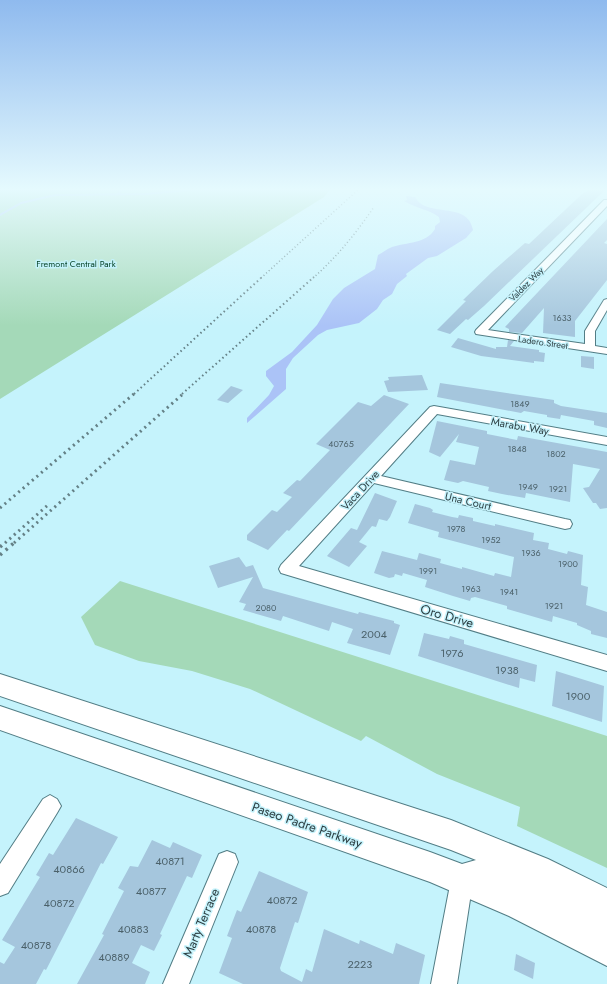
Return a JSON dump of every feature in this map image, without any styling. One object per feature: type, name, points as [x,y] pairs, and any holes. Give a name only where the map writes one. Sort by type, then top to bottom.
[{"type":"main road","points":[[0,685],[451,836],[537,870],[607,905]]},
{"type":"main road","name":"Paseo Padre Parkway","points":[[0,718],[462,880],[540,914],[607,949]]},
{"type":"main road","points":[[462,880],[486,873],[505,875],[566,901],[607,915]]},
{"type":"street","name":"Valdez Way","points":[[480,332],[576,234]]},
{"type":"street","points":[[590,348],[590,331],[605,307]]},
{"type":"street","name":"Ladero Street","points":[[480,332],[607,351]]},
{"type":"street","name":"Marabu Way","points":[[434,410],[607,441]]},
{"type":"street","name":"Vaca Drive","points":[[287,569],[434,410]]},
{"type":"street","name":"Una Court","points":[[371,478],[565,524]]},
{"type":"street","name":"Oro Drive","points":[[287,569],[607,662]]},
{"type":"street","points":[[0,885],[50,806]]},
{"type":"street","name":"Marty Terrace","points":[[176,984],[227,862]]},
{"type":"street","points":[[444,984],[462,880]]},
{"type":"green space","name":"Fremont Central Park","points":[[0,234],[265,234],[0,399]]},
{"type":"green space","points":[[120,581],[607,736],[607,868],[517,826],[520,807],[437,774],[366,736],[361,741],[250,689],[192,671],[139,661],[95,645],[81,617]]},
{"type":"water","points":[[431,234],[470,234],[466,238],[437,256],[428,258],[406,274],[407,276],[397,284],[392,294],[383,300],[377,309],[359,323],[327,330],[318,335],[293,358],[286,369],[286,389],[247,423],[247,418],[269,395],[274,386],[266,376],[266,371],[292,352],[317,325],[333,299],[344,288],[375,269],[378,255],[392,247],[416,242]]},
{"type":"building","points":[[540,234],[559,234],[468,320],[466,319],[450,334],[437,330],[466,301],[463,300],[493,271],[525,243],[529,244]]},
{"type":"building","points":[[593,234],[607,234],[607,240],[604,243],[607,244],[607,280],[575,321],[575,337],[543,333],[544,308],[522,333],[509,332],[509,329],[505,327]]},
{"type":"building","points":[[458,338],[496,349],[496,347],[507,347],[508,340],[514,341],[510,346],[539,350],[539,352],[545,353],[544,362],[534,361],[534,363],[481,356],[451,347]]},
{"type":"building","points":[[581,356],[594,357],[594,369],[581,367]]},
{"type":"building","points":[[422,375],[428,390],[388,392],[384,381],[389,380],[388,377]]},
{"type":"building","points":[[440,383],[554,400],[554,403],[561,406],[607,413],[607,428],[594,425],[594,421],[561,415],[560,419],[547,417],[547,415],[524,411],[521,413],[437,397]]},
{"type":"building","points":[[231,386],[243,390],[228,403],[217,400]]},
{"type":"building","points":[[384,395],[409,404],[289,531],[287,530],[268,550],[247,540],[247,535],[272,510],[277,512],[292,497],[283,493],[297,480],[300,481],[330,450],[316,444],[358,402],[371,406]]},
{"type":"building","points":[[437,421],[487,431],[487,434],[517,440],[518,436],[607,452],[607,508],[600,509],[596,503],[593,503],[583,488],[589,487],[600,469],[573,464],[570,502],[526,493],[525,498],[502,494],[488,491],[489,487],[463,481],[458,483],[444,480],[450,460],[475,465],[479,447],[456,442],[459,434],[440,457],[429,452]]},
{"type":"building","points":[[375,493],[397,501],[387,521],[379,519],[376,527],[372,526],[359,542],[367,546],[349,567],[327,556],[351,528],[357,530]]},
{"type":"building","points":[[415,504],[430,508],[433,510],[432,512],[452,517],[458,518],[459,515],[473,518],[473,521],[495,526],[495,524],[534,533],[533,540],[549,543],[548,549],[567,554],[568,551],[583,555],[581,585],[588,587],[586,605],[607,612],[607,638],[591,634],[591,631],[577,625],[577,623],[553,616],[552,622],[507,609],[507,606],[475,597],[471,598],[470,601],[453,596],[425,587],[427,580],[403,573],[402,576],[395,574],[394,577],[389,578],[374,573],[382,551],[417,560],[419,553],[441,559],[440,563],[462,569],[462,567],[494,576],[495,573],[511,577],[514,557],[438,537],[439,532],[408,523]]},
{"type":"building","points":[[239,557],[246,567],[253,565],[263,588],[358,614],[359,612],[394,621],[394,623],[400,625],[390,655],[347,643],[353,629],[332,622],[329,631],[283,616],[281,621],[243,610],[246,604],[239,602],[253,577],[218,588],[209,566]]},
{"type":"building","points":[[424,633],[449,639],[450,636],[464,640],[464,644],[537,665],[535,682],[520,678],[519,688],[418,656]]},
{"type":"building","points":[[556,671],[604,686],[602,722],[552,706]]},
{"type":"building","points":[[76,818],[118,837],[103,864],[101,863],[46,970],[44,969],[36,984],[0,984],[0,962],[4,964],[15,947],[2,940],[40,877],[36,875],[49,853],[53,855]]},
{"type":"building","points":[[152,840],[170,848],[173,842],[202,855],[192,878],[187,876],[160,934],[162,935],[154,951],[141,945],[132,963],[150,972],[145,984],[77,984],[104,935],[102,934],[124,891],[118,888],[130,866],[138,867]]},
{"type":"building","points":[[259,871],[308,892],[298,923],[295,922],[280,968],[281,971],[302,982],[306,969],[312,972],[324,929],[359,944],[360,940],[393,954],[396,943],[425,955],[419,984],[243,984],[219,973],[232,938],[227,936],[237,910],[241,912]]},
{"type":"building","points":[[516,954],[535,963],[533,979],[514,970]]},
{"type":"railway","points":[[261,278],[309,234]]},
{"type":"railway","points":[[313,278],[330,262],[354,234]]},
{"type":"railway","points":[[134,394],[262,277]]},
{"type":"railway","points":[[182,394],[314,277]]},
{"type":"railway","points":[[0,508],[135,393]]},
{"type":"railway","points":[[14,543],[184,393]]},
{"type":"railway","points":[[5,543],[48,505]]},
{"type":"railway","points":[[0,547],[6,542]]},
{"type":"railway","points":[[0,555],[15,542]]}]
